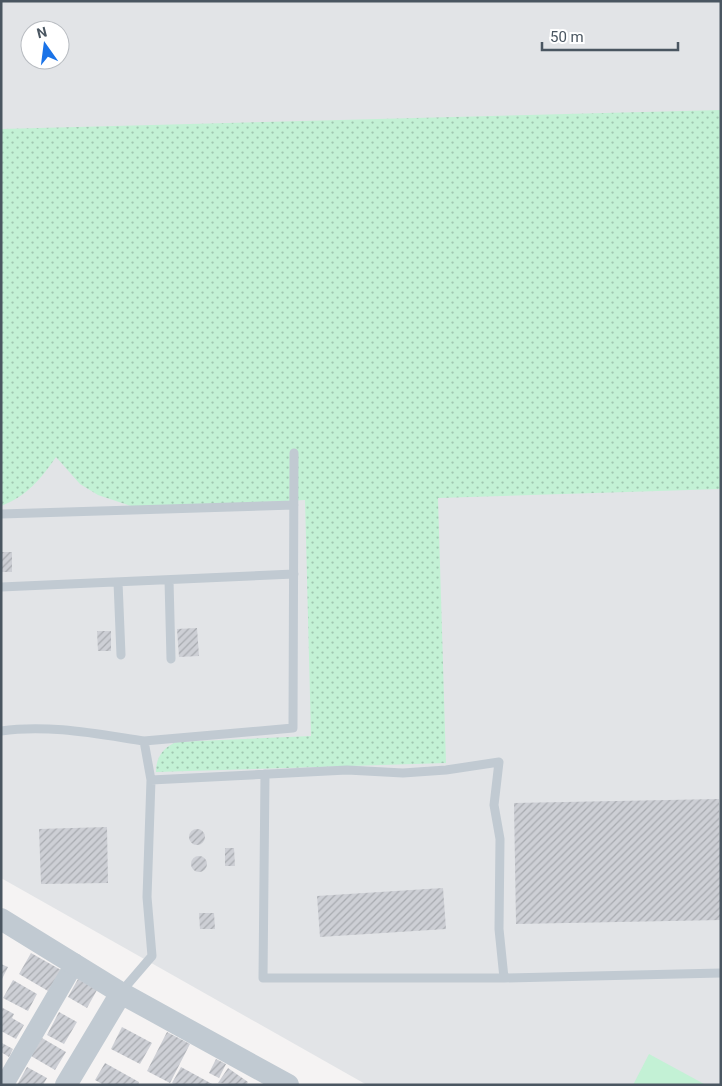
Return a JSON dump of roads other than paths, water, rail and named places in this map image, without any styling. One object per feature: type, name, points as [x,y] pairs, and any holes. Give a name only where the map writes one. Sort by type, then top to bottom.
[{"type":"street","points":[[1,918],[121,993],[265,1076],[288,1085]]},
{"type":"street","points":[[4,1085],[75,963]]},
{"type":"street","points":[[67,1085],[121,993]]},
{"type":"lane","points":[[1,731],[26,727],[93,733],[144,741],[293,728],[294,453]]},
{"type":"lane","points":[[1,514],[294,505]]},
{"type":"lane","points":[[1,587],[294,574]]},
{"type":"lane","points":[[169,580],[171,659]]},
{"type":"lane","points":[[118,582],[121,655]]},
{"type":"lane","points":[[121,993],[152,956],[147,897],[151,780],[144,741]]},
{"type":"lane","points":[[151,780],[347,770],[403,773],[446,770],[499,762],[494,805],[500,839],[499,929],[504,978]]},
{"type":"lane","points":[[265,774],[263,978],[504,978],[721,973]]}]
